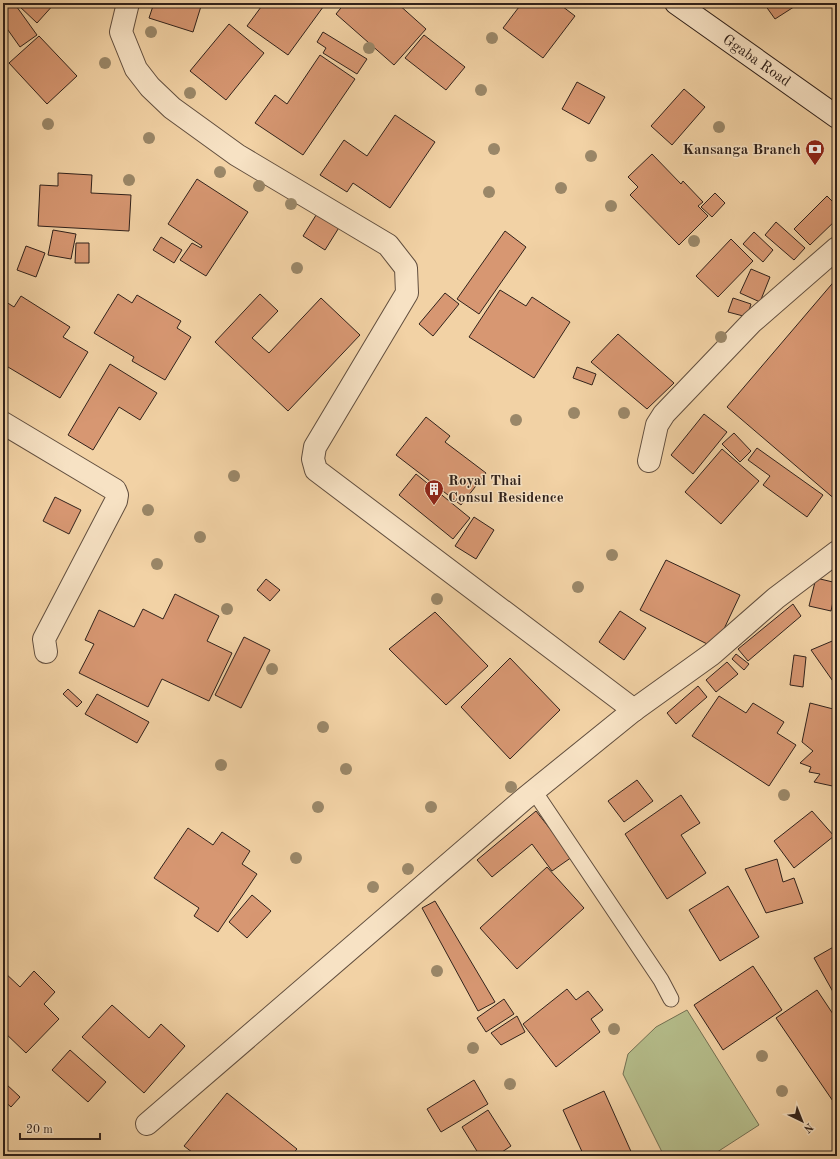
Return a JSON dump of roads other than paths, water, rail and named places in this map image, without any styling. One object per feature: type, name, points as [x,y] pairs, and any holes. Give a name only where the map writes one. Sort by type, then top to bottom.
[{"type":"street","points":[[128,3],[121,32],[136,69],[150,87],[172,108],[237,155],[388,245],[406,268],[407,293],[314,447],[313,459],[316,470],[634,710]]},
{"type":"street","name":"Ggaba Road","points":[[676,3],[837,117]]},
{"type":"street","points":[[649,461],[657,425],[664,414],[752,322],[837,248]]},
{"type":"street","points":[[3,423],[115,490],[117,495],[116,501],[44,639],[46,652]]},
{"type":"street","points":[[147,1124],[534,791],[634,710],[712,654],[776,598],[837,552]]},
{"type":"lane","points":[[534,791],[656,974],[671,999]]},
{"type":"place","name":"Kansanga Branch","points":[[815,166]]},
{"type":"place","name":"Royal Thai Consul Residence","points":[[434,506]]}]
